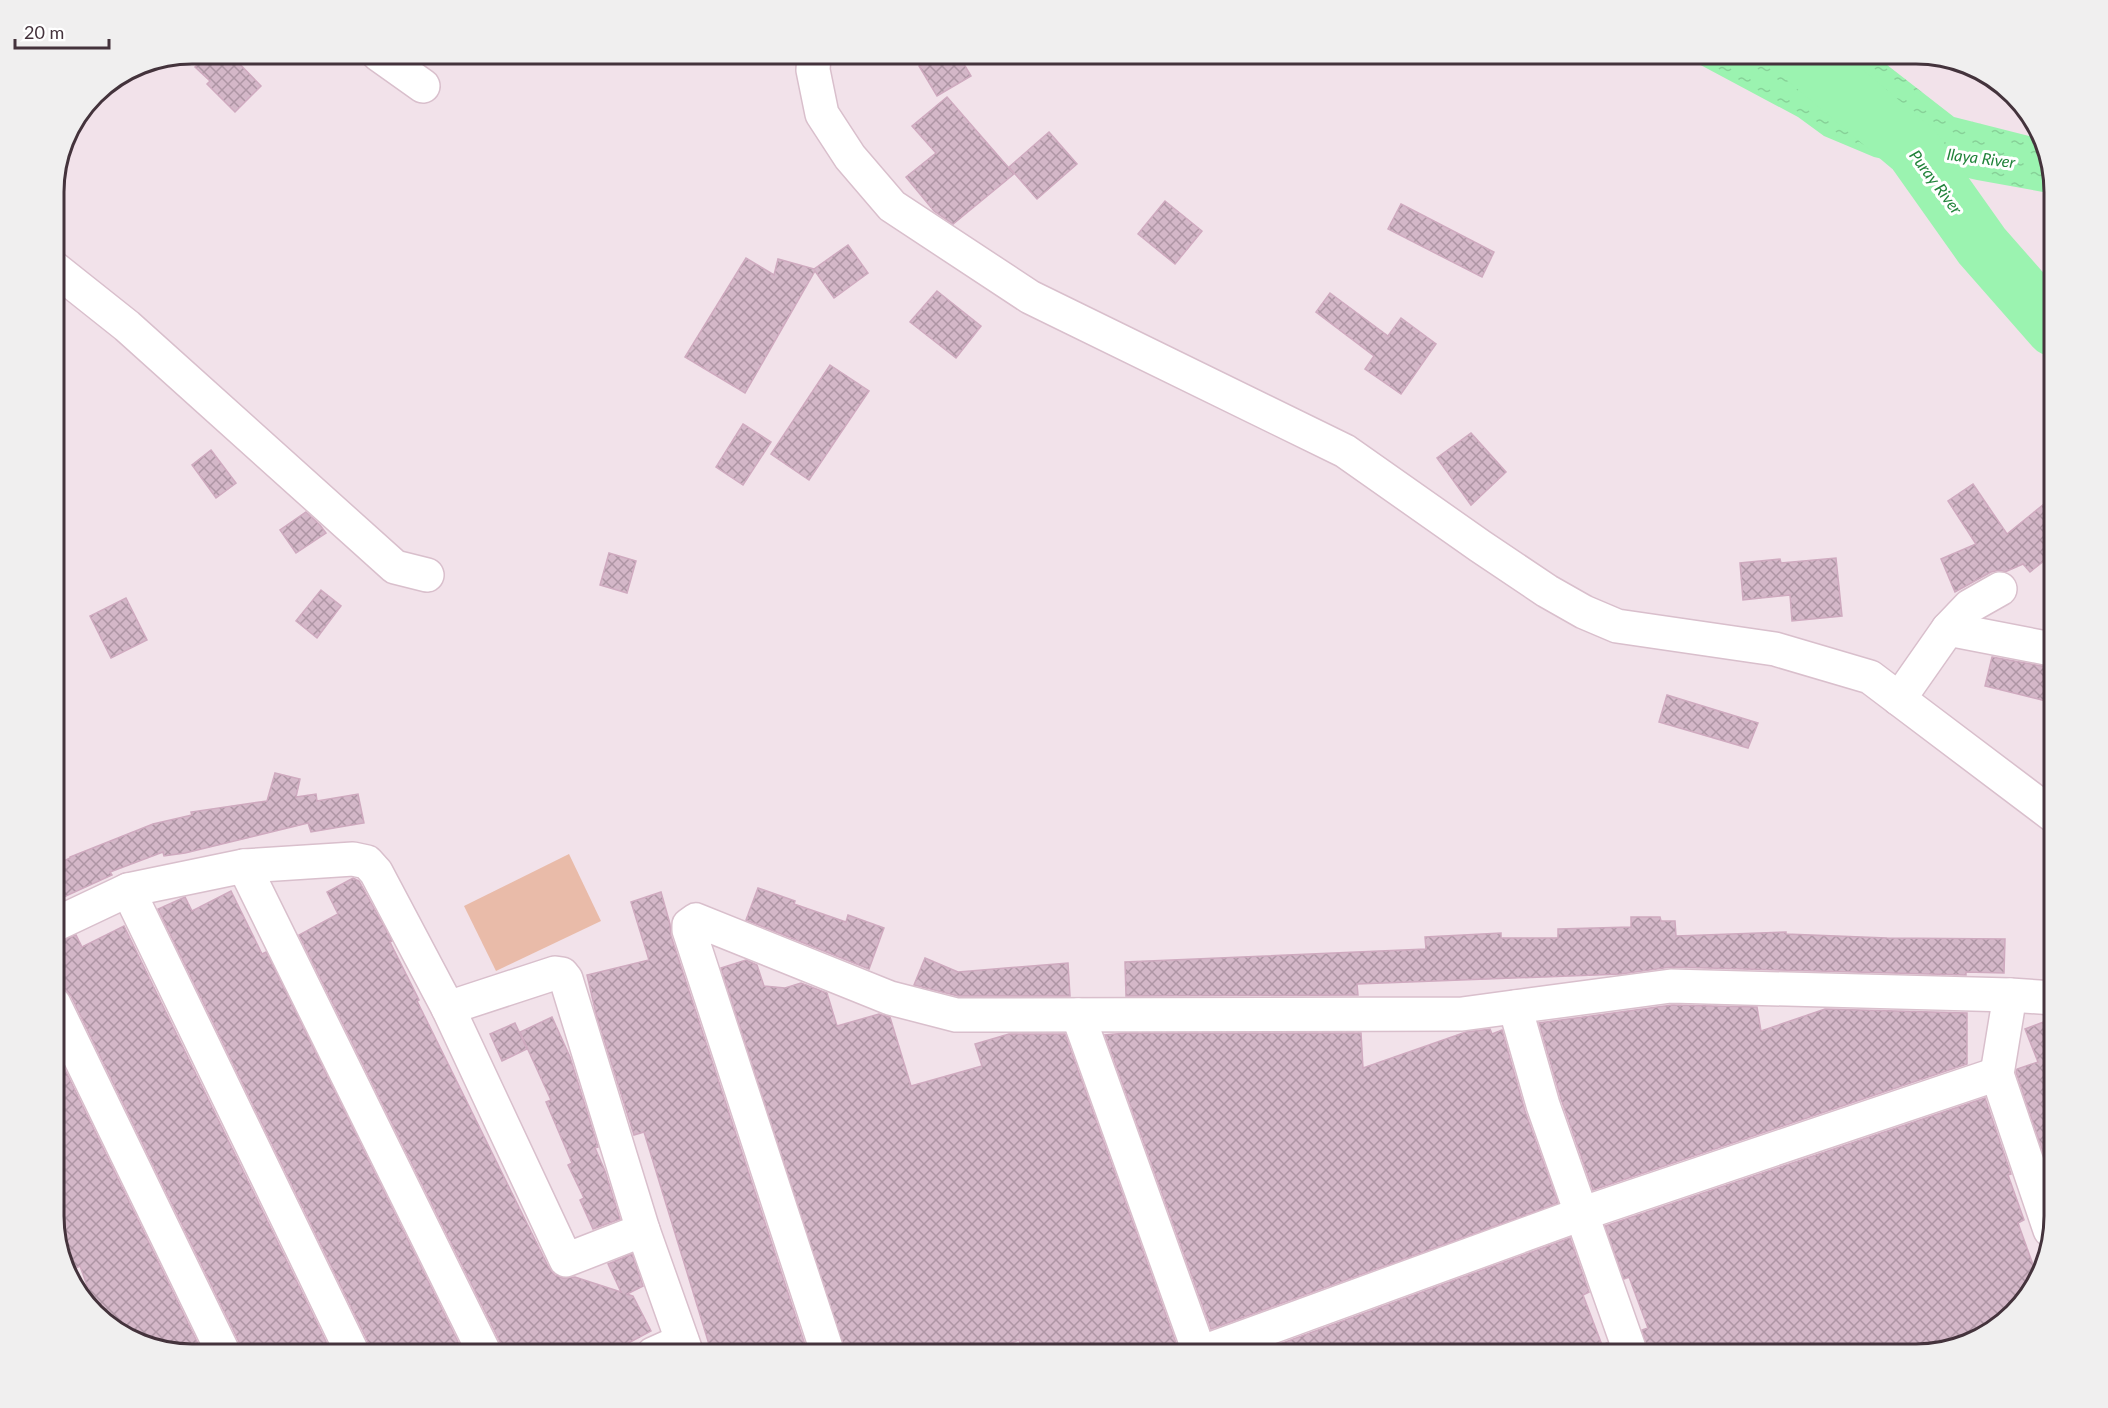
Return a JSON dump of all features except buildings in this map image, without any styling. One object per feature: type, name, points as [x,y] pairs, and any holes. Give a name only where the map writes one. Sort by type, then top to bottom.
[{"type":"street","points":[[393,65],[423,86]]},
{"type":"street","points":[[813,65],[822,114],[850,157],[892,206],[1030,297],[1345,451],[1480,546],[1547,591],[1584,612],[1617,626],[1774,649],[1870,677],[2044,808]]},
{"type":"street","points":[[65,276],[128,326],[395,567],[427,575]]},
{"type":"street","points":[[1899,699],[1948,629],[1970,606],[2000,589]]},
{"type":"street","points":[[1948,629],[2044,648]]},
{"type":"street","points":[[65,920],[128,890],[244,866],[353,860],[367,862],[376,872],[447,1008],[566,1260],[643,1230]]},
{"type":"street","points":[[244,866],[480,1344]]},
{"type":"street","points":[[128,890],[348,1344]]},
{"type":"street","points":[[825,1344],[689,930],[689,925],[696,920],[890,998],[956,1015],[1462,1014],[1671,986],[2044,997]]},
{"type":"street","points":[[447,1008],[555,973],[562,974],[566,979],[643,1230],[684,1344]]},
{"type":"street","points":[[2010,995],[1997,1074],[2044,1212]]},
{"type":"street","points":[[1515,1007],[1543,1105],[1627,1344]]},
{"type":"street","points":[[1078,1015],[1196,1344]]},
{"type":"street","points":[[65,1027],[219,1344]]},
{"type":"street","points":[[1227,1344],[1581,1214],[1997,1074]]},
{"type":"shaded area","points":[[569,854],[601,921],[496,971],[464,906]]},
{"type":"water","name":"Ilaya River","points":[[1699,64],[1886,64],[1954,117],[2030,136],[2041,167],[2044,192],[1874,157],[1824,136],[1798,117]]},
{"type":"waterway","name":"Puray River","points":[[1812,64],[1914,150],[1982,246],[2044,317]]}]
